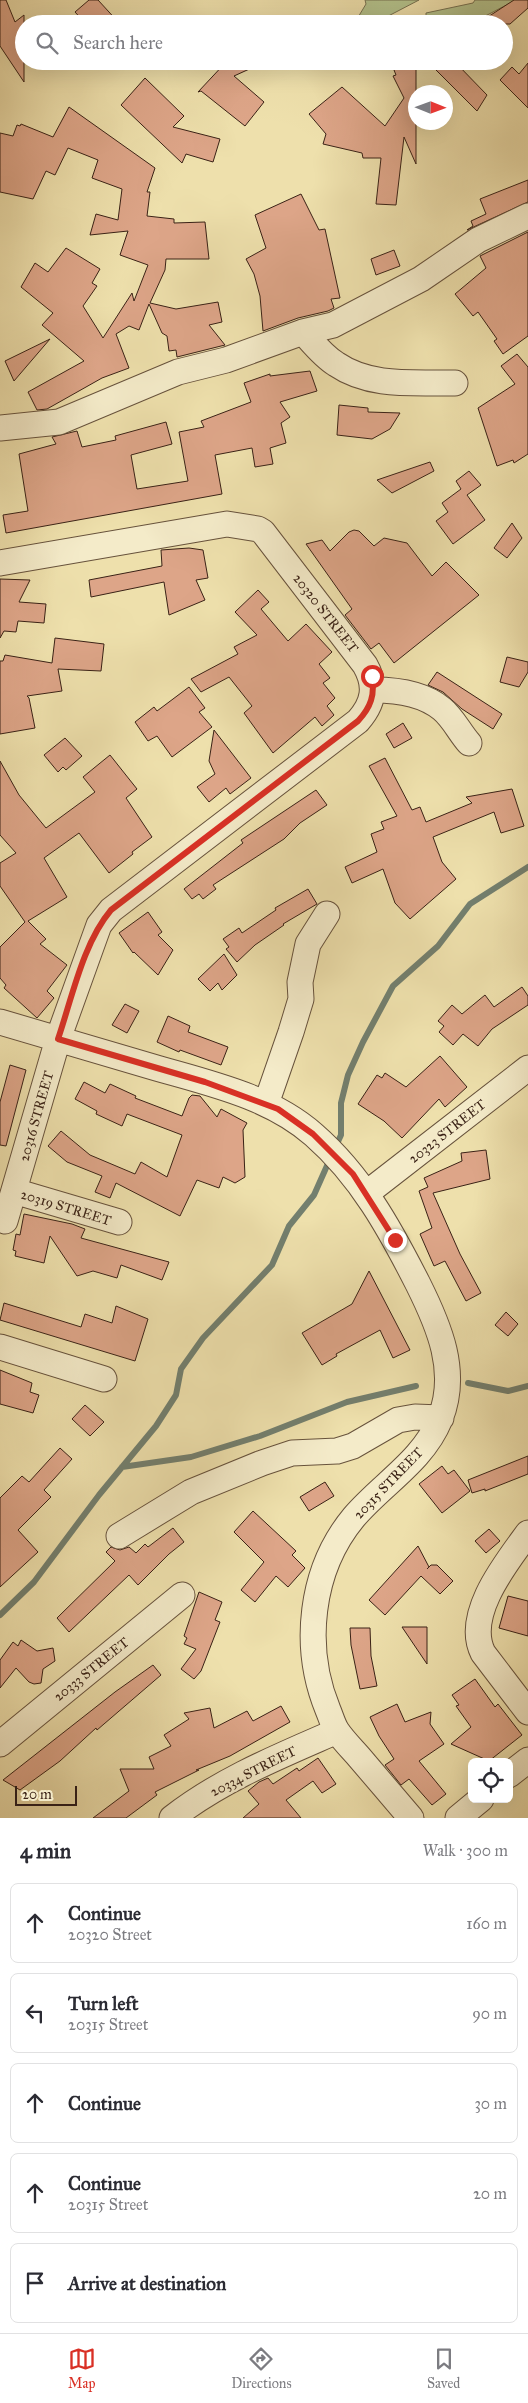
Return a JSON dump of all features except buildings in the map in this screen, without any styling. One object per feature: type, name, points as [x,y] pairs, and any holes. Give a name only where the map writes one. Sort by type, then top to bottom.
[{"type":"street","points":[[0,428],[60,422],[178,372],[226,360],[303,332],[333,325],[421,279],[478,240],[528,216]]},
{"type":"street","points":[[303,332],[335,364],[369,379],[383,382],[455,383]]},
{"type":"street","name":"20320 STREET","points":[[0,563],[227,524],[258,529],[263,532],[365,665],[372,676],[374,690]]},
{"type":"street","points":[[58,1039],[89,947],[99,924],[111,910],[358,721],[368,709],[374,690],[391,690],[429,701],[442,709],[469,743]]},
{"type":"street","points":[[0,1022],[205,1082],[266,1104],[300,999],[301,975],[308,944],[328,914]]},
{"type":"street","name":"20316 STREET","points":[[2,1226],[58,1039]]},
{"type":"street","name":"20323 STREET","points":[[367,1193],[528,1068]]},
{"type":"street","name":"20315 STREET","points":[[266,1104],[278,1109],[318,1138],[367,1193],[407,1262],[432,1311],[444,1345],[448,1381],[440,1418],[430,1439],[406,1467],[370,1499],[340,1536],[317,1592],[312,1630],[320,1689],[337,1731],[411,1818]]},
{"type":"street","name":"20319 STREET","points":[[14,1191],[118,1222]]},
{"type":"street","points":[[0,1347],[104,1379]]},
{"type":"street","points":[[119,1536],[191,1492],[262,1463],[292,1453],[337,1451],[353,1446],[398,1420],[415,1417],[440,1418]]},
{"type":"street","points":[[528,1533],[490,1591],[477,1626],[478,1644],[528,1712]]},
{"type":"street","name":"20333 STREET","points":[[0,1744],[182,1595]]},
{"type":"street","name":"20334 STREET","points":[[172,1818],[215,1788],[261,1764],[337,1731]]},
{"type":"street","points":[[513,1772],[528,1760]]},
{"type":"street","points":[[458,1818],[476,1803]]},
{"type":"green space","points":[[365,0],[419,0],[390,15],[359,15],[366,4]]},
{"type":"green space","points":[[475,0],[516,0],[487,15],[426,15],[426,13],[473,3]]},
{"type":"waterway","points":[[335,1148],[341,1135],[341,1103],[348,1075],[363,1042],[393,986],[438,946],[470,904],[528,867]]},
{"type":"waterway","points":[[0,1615],[34,1582],[99,1495],[156,1426],[176,1395],[181,1369],[203,1338],[272,1265],[289,1226],[314,1195],[330,1159]]},
{"type":"waterway","points":[[468,1383],[508,1391],[528,1386]]},
{"type":"waterway","points":[[122,1467],[191,1457],[260,1436],[347,1402],[416,1386]]},
{"type":"route","points":[[372,676],[374,690],[368,709],[358,721],[111,910],[99,924],[89,947],[58,1039],[205,1082],[258,1100],[278,1109],[313,1134],[353,1174],[367,1193],[395,1240]]}]
